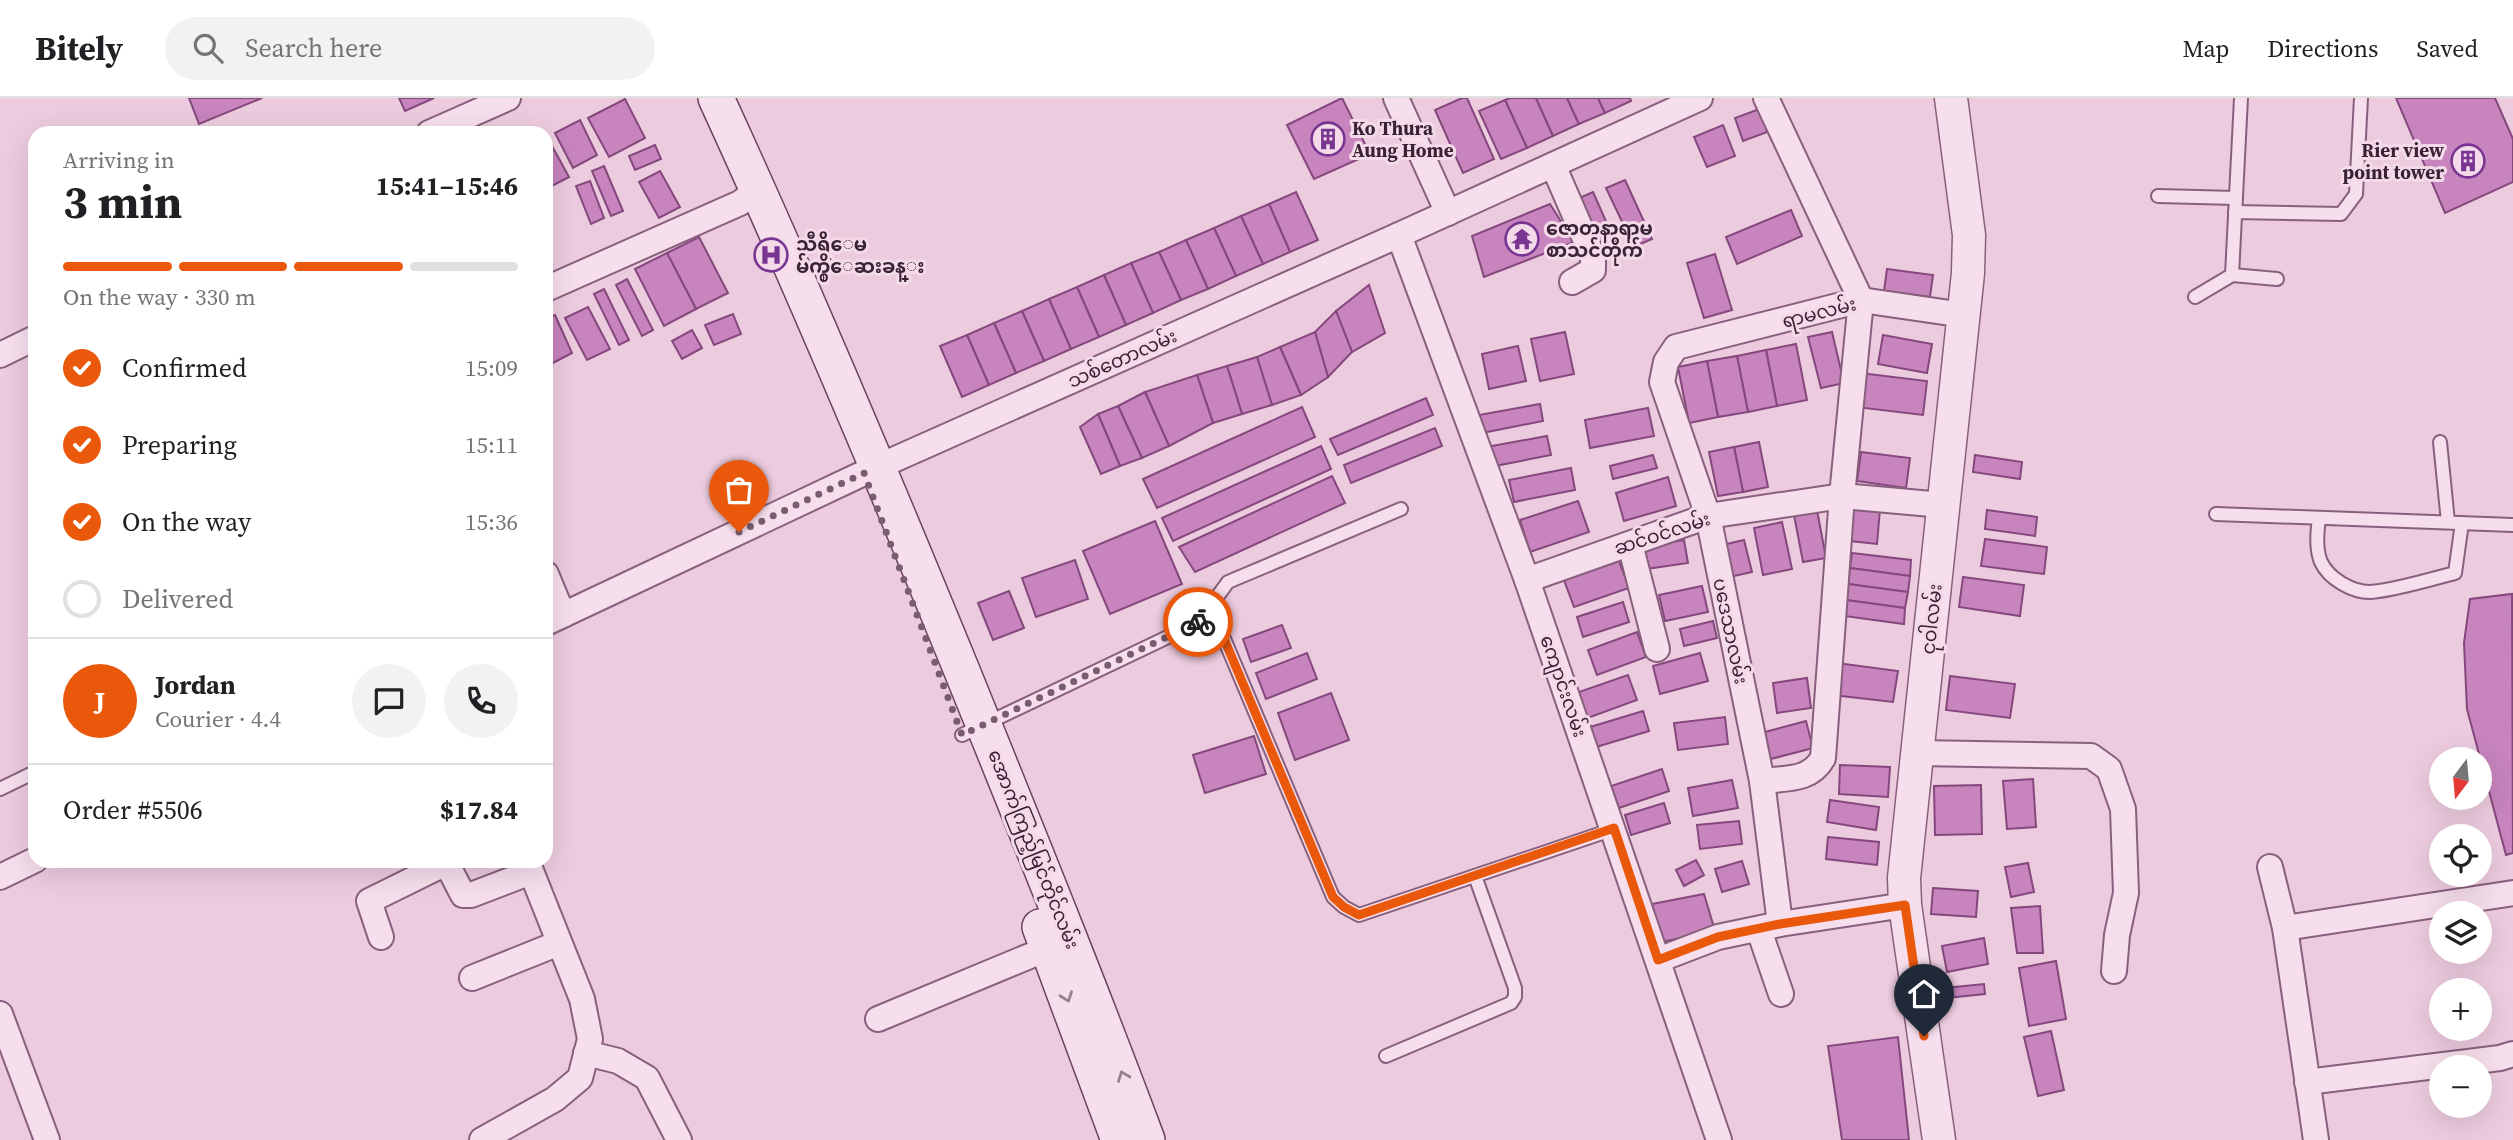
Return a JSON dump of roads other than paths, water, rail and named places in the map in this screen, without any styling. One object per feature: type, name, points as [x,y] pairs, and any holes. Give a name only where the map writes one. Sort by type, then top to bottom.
[{"type":"main road","name":"အောက်ကြည့်မြင်တိုင်လမ်း","points":[[691,98],[749,196]]},
{"type":"main road","name":"အောက်ကြည့်မြင်တိုင်လမ်း","points":[[716,98],[749,196],[871,470],[1060,943],[1094,1035],[1147,1140]]},
{"type":"main road","name":"အောက်ကြည့်မြင်တိုင်လမ်း","points":[[1094,1035],[1119,1140]]},
{"type":"street","points":[[445,126],[508,98]]},
{"type":"street","points":[[1396,98],[1448,213]]},
{"type":"street","name":"သစ်တောလမ်း","points":[[555,619],[871,470],[1700,98]]},
{"type":"street","points":[[1762,781],[1805,777],[1817,769],[1823,758],[1842,496],[1861,300],[1766,98]]},
{"type":"street","name":"ငုဝါလမ်း","points":[[1939,1140],[1905,905],[1904,878],[1964,316],[1969,236],[1951,98]]},
{"type":"street","points":[[1553,165],[1593,257],[1593,270],[1572,282]]},
{"type":"street","points":[[553,286],[749,196]]},
{"type":"street","name":"ကျောင်းလမ်း","points":[[1399,235],[1527,580],[1719,1140]]},
{"type":"street","name":"ရာမလမ်း","points":[[1676,347],[1861,300],[1964,316]]},
{"type":"street","points":[[0,355],[28,341]]},
{"type":"street","name":"ပဒေသာလမ်း","points":[[1676,347],[1665,362],[1662,382],[1707,516],[1762,781],[1769,927],[1780,994]]},
{"type":"street","name":"ဆင်ဝင်လမ်း","points":[[1527,580],[1707,516],[1842,496],[1943,505]]},
{"type":"street","points":[[1630,544],[1657,649]]},
{"type":"street","points":[[1917,753],[2091,756],[2109,769],[2123,809],[2126,893],[2117,935],[2114,971]]},
{"type":"street","points":[[0,877],[28,863]]},
{"type":"street","points":[[2270,867],[2285,928],[2316,1140]]},
{"type":"street","points":[[381,937],[369,901],[436,868]]},
{"type":"street","points":[[449,868],[463,895],[471,895],[527,868]]},
{"type":"street","points":[[482,1140],[555,1099],[580,1078],[590,1039],[582,999],[529,868]]},
{"type":"street","points":[[2285,928],[2513,893]]},
{"type":"street","points":[[1658,960],[1718,937],[1905,905]]},
{"type":"street","points":[[472,978],[559,943]]},
{"type":"street","points":[[878,1020],[1060,943]]},
{"type":"street","points":[[0,1014],[47,1140]]},
{"type":"street","points":[[586,1053],[618,1061],[647,1078],[680,1140]]},
{"type":"street","points":[[2307,1082],[2500,1058],[2513,1054]]},
{"type":"lane","points":[[2232,275],[2241,98]]},
{"type":"lane","points":[[2235,212],[2341,214],[2356,194],[2361,98]]},
{"type":"lane","points":[[2158,196],[2236,198]]},
{"type":"lane","points":[[2195,297],[2232,275],[2277,279]]},
{"type":"lane","points":[[2440,442],[2448,522]]},
{"type":"lane","points":[[1401,509],[1228,582],[1217,597],[1214,615],[1333,897],[1359,915],[1614,828]]},
{"type":"lane","points":[[2217,514],[2513,525]]},
{"type":"lane","points":[[2319,519],[2317,536],[2321,562],[2333,578],[2351,588],[2369,592],[2455,573],[2462,523]]},
{"type":"lane","points":[[973,730],[1214,615]]},
{"type":"lane","points":[[0,789],[28,775]]},
{"type":"lane","points":[[1386,1056],[1511,1003],[1515,997],[1515,988],[1475,876]]},
{"type":"place","name":"Ko Thura Aung Home","points":[[1328,139]]},
{"type":"place","name":"Rier view point tower","points":[[2468,161]]},
{"type":"place","name":"ဇောတနာရာမ စာသင်တိုက်","points":[[1522,239]]},
{"type":"place","name":"သီရိေမ မ်က္စိေဆးခန္း","points":[[771,255]]}]
